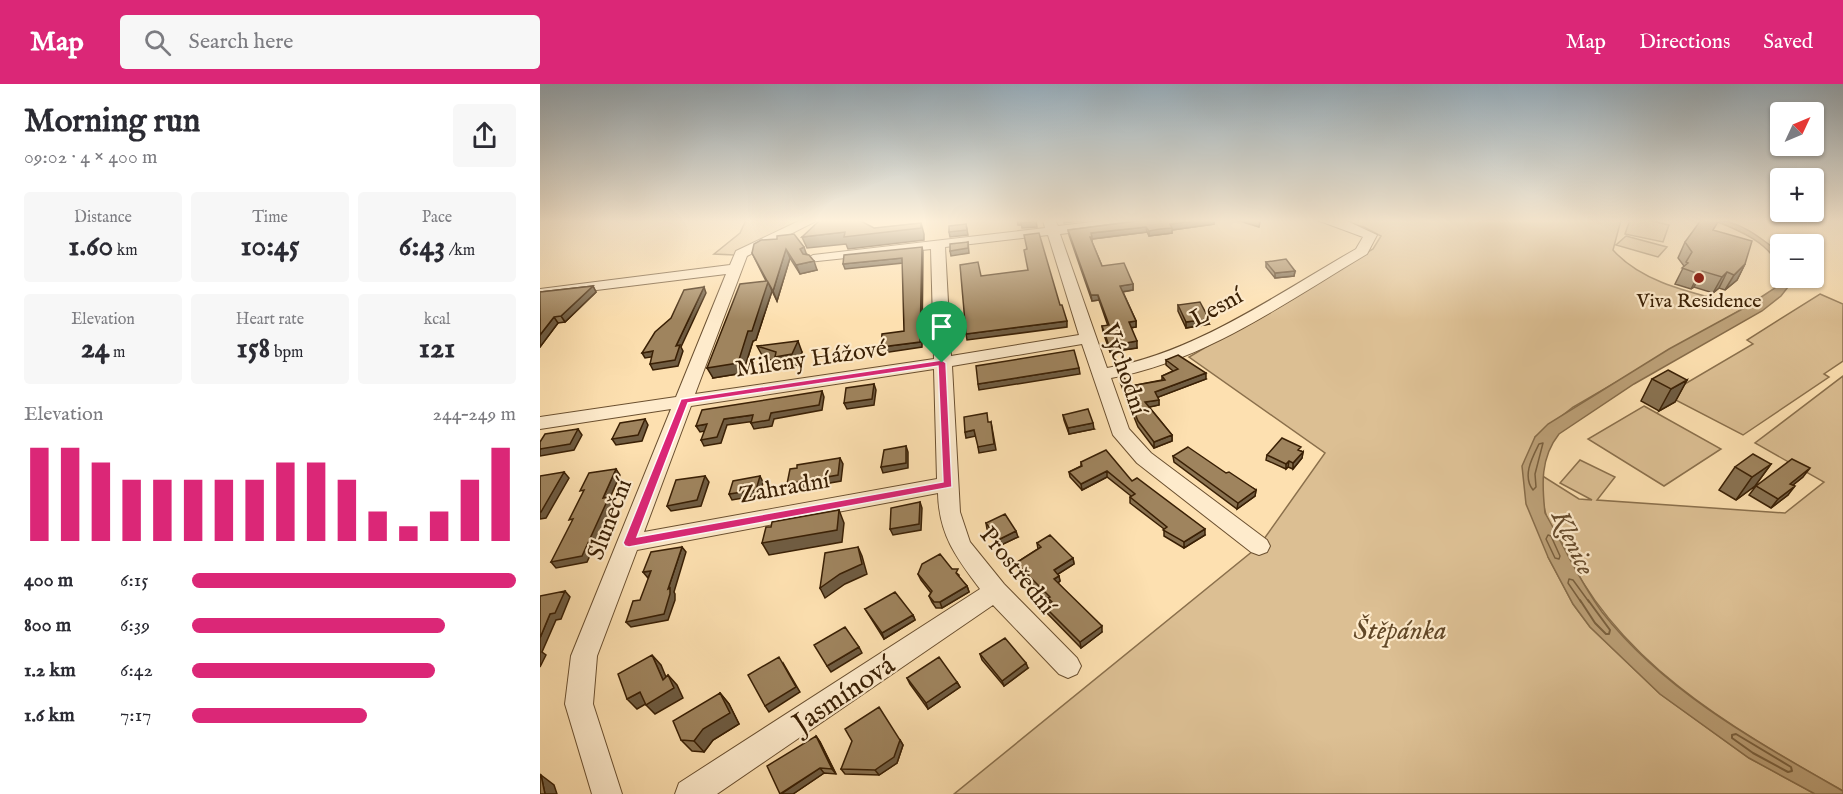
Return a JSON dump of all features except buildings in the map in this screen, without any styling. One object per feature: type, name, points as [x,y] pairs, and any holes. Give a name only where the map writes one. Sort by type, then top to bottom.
[{"type":"street","points":[[540,293],[734,269],[743,253]]},
{"type":"street","points":[[813,260],[867,253]]},
{"type":"street","name":"Prostřední","points":[[938,253],[949,512],[960,545],[995,591],[1068,666]]},
{"type":"street","name":"Východní","points":[[1060,253],[1120,431],[1144,458],[1259,546]]},
{"type":"street","name":"Lesní","points":[[1101,374],[1142,367],[1203,343],[1358,253]]},
{"type":"street","name":"Sluneční","points":[[607,794],[579,704],[584,656],[734,269]]},
{"type":"street","name":"Mileny Hážové","points":[[540,423],[942,363],[1089,338]]},
{"type":"street","name":"Zahradní","points":[[629,543],[948,484]]},
{"type":"street","name":"Jasmínová","points":[[690,794],[995,591]]},
{"type":"green space","points":[[715,253],[739,253],[735,255]]},
{"type":"green space","name":"Štěpánka","points":[[1366,253],[1616,253],[1641,272],[1657,280],[1693,293],[1746,307],[1573,407],[1535,437],[1548,557],[1573,604],[1590,627],[1660,694],[1749,758],[1815,794],[954,794],[1259,546],[1325,453],[1189,357]]},
{"type":"green space","points":[[1644,253],[1661,253],[1658,257]]},
{"type":"green space","points":[[1820,294],[1843,304],[1843,361],[1824,374],[1829,377],[1743,435],[1666,395],[1753,344],[1747,340]]},
{"type":"green space","points":[[1843,376],[1843,791],[1720,717],[1681,689],[1645,658],[1613,624],[1585,586],[1546,515],[1541,475],[1579,499],[1592,500],[1560,483],[1580,460],[1615,477],[1597,500],[1785,513],[1824,482],[1755,443]]},
{"type":"green space","points":[[1644,406],[1721,449],[1664,486],[1588,439]]},
{"type":"water","points":[[1775,288],[1787,288],[1762,311],[1634,384],[1559,434],[1545,462],[1543,492],[1545,513],[1579,576],[1602,612],[1654,667],[1714,713],[1778,754],[1843,791],[1843,794],[1815,794],[1749,758],[1660,694],[1590,627],[1573,604],[1548,557],[1526,504],[1522,466],[1535,437],[1548,424],[1669,349],[1746,307]]},
{"type":"place","name":"Viva Residence","points":[[1699,278]]},
{"type":"route","points":[[942,363],[948,484],[629,543],[684,401],[942,363]]},
{"type":"water label","name":"Klenice","points":[[1574,542]]}]
